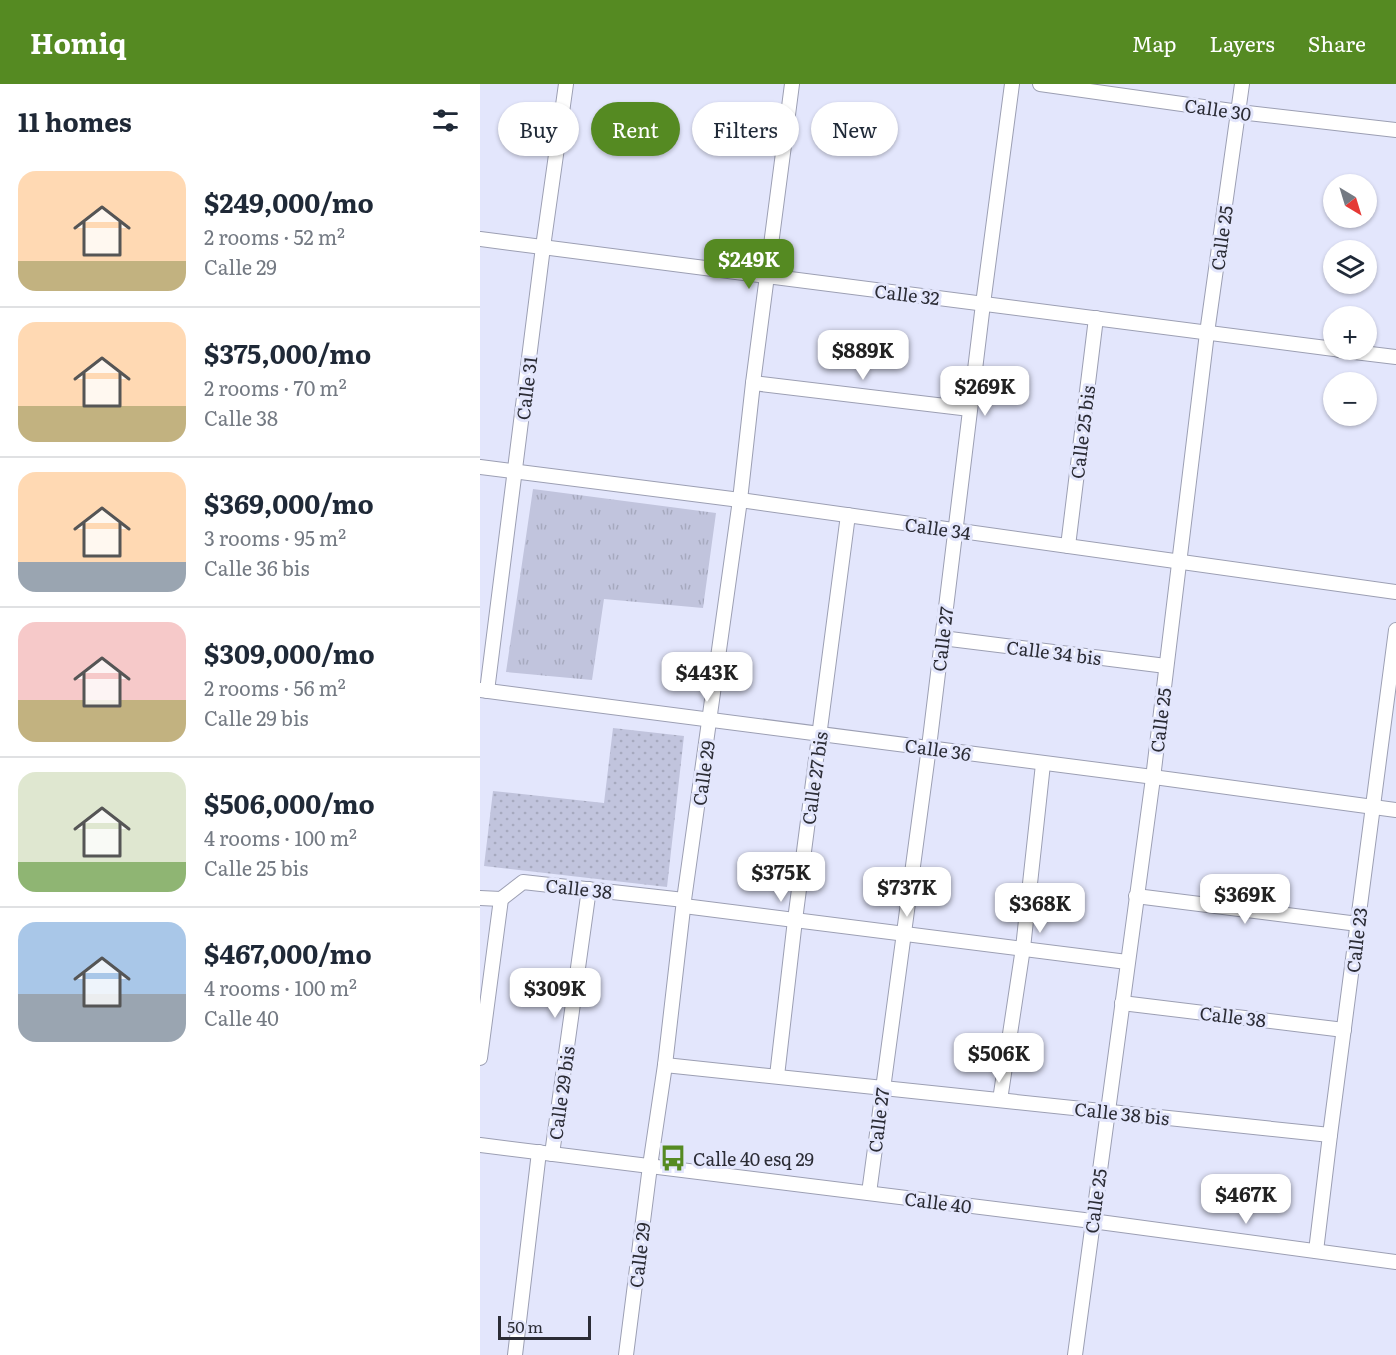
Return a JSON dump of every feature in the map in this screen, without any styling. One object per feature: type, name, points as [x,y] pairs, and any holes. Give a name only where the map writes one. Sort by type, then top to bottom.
[{"type":"street","name":"Calle 31","points":[[484,691],[516,471],[543,247],[566,84]]},
{"type":"street","name":"Calle 29","points":[[626,1355],[684,903],[740,500],[792,84]]},
{"type":"street","name":"Calle 27","points":[[869,1193],[929,747],[1012,84]]},
{"type":"street","name":"Calle 30","points":[[1040,84],[1239,112],[1396,129]]},
{"type":"street","name":"Calle 25","points":[[1075,1355],[1153,778],[1207,333],[1242,84]]},
{"type":"street","name":"Calle 32","points":[[480,239],[1323,348]]},
{"type":"street","name":"Calle 25 bis","points":[[1068,546],[1096,318]]},
{"type":"street","points":[[1377,355],[1396,357]]},
{"type":"street","points":[[753,383],[970,409]]},
{"type":"street","name":"Calle 34","points":[[480,467],[740,500],[1396,592]]},
{"type":"street","name":"Calle 27 bis","points":[[777,1076],[848,515]]},
{"type":"street","name":"Calle 23","points":[[1316,1251],[1396,630]]},
{"type":"street","name":"Calle 34 bis","points":[[942,638],[1166,666]]},
{"type":"street","name":"Calle 36","points":[[484,691],[929,747],[1396,810]]},
{"type":"street","points":[[1000,1100],[1023,948],[1043,764]]},
{"type":"street","name":"Calle 38","points":[[501,899],[523,882],[590,889],[795,920],[1127,962]]},
{"type":"street","name":"Calle 29 bis","points":[[515,1355],[545,1153],[590,889]]},
{"type":"street","points":[[1136,896],[1358,924]]},
{"type":"street","points":[[480,898],[501,899],[480,1058]]},
{"type":"street","name":"Calle 38","points":[[1122,1003],[1344,1030]]},
{"type":"street","name":"Calle 38 bis","points":[[665,1065],[1330,1135]]},
{"type":"street","name":"Calle 40","points":[[480,1145],[1092,1221],[1396,1262]]},
{"type":"green space","points":[[533,489],[716,513],[703,608],[604,599],[592,680],[506,672]]},
{"type":"green space","points":[[613,728],[684,736],[667,887],[484,866],[493,791],[604,803]]},
{"type":"place","name":"Calle 40 esq 29","points":[[673,1158]]}]
